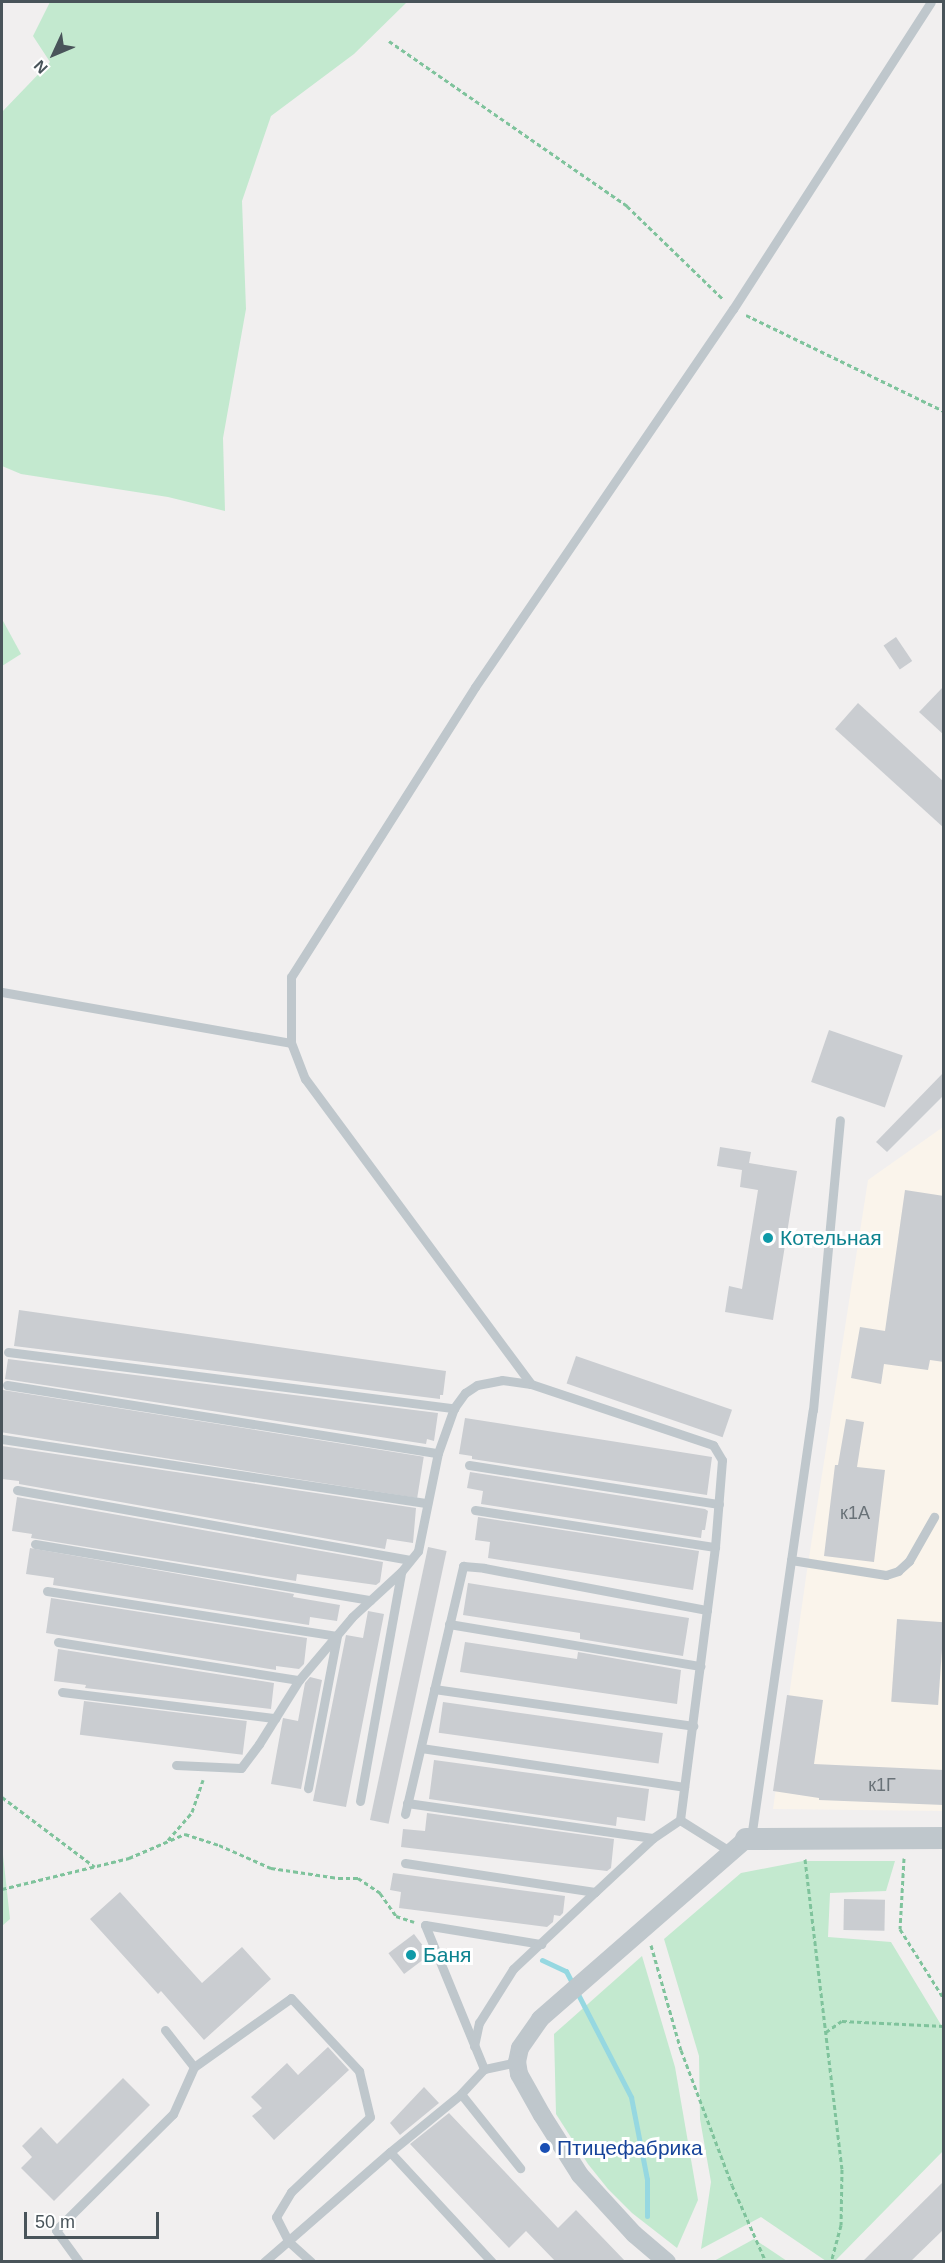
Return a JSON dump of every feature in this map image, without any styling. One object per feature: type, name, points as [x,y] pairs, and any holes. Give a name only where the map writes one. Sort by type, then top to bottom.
[{"type":"street","points":[[667,2262],[634,2234],[580,2175],[519,2074],[517,2062],[520,2048],[540,2019],[645,1926],[743,1844],[802,1839],[944,1838]]},
{"type":"lane","points":[[531,1384],[305,1079],[291,1043],[291,977],[475,687],[733,309],[931,2]]},
{"type":"lane","points":[[2,992],[291,1043]]},
{"type":"lane","points":[[680,1820],[743,1844],[791,1560],[813,1410],[840,1120]]},
{"type":"lane","points":[[8,1352],[454,1408]]},
{"type":"lane","points":[[176,1766],[241,1768],[298,1680],[370,1600],[401,1572],[418,1551],[438,1453],[454,1408],[465,1393],[477,1385],[502,1380],[531,1384],[713,1445],[722,1460],[719,1504],[680,1820],[654,1838],[513,1969],[479,2024],[474,2046]]},
{"type":"lane","points":[[7,1385],[438,1453]]},
{"type":"lane","points":[[2,1439],[427,1503]]},
{"type":"lane","points":[[469,1465],[719,1504]]},
{"type":"lane","points":[[17,1490],[409,1560]]},
{"type":"lane","points":[[476,1510],[715,1547]]},
{"type":"lane","points":[[791,1560],[886,1575],[898,1571],[909,1561],[934,1517]]},
{"type":"lane","points":[[35,1544],[370,1600]]},
{"type":"lane","points":[[405,1814],[463,1566],[707,1610]]},
{"type":"lane","points":[[360,1801],[401,1572]]},
{"type":"lane","points":[[47,1592],[337,1636]]},
{"type":"lane","points":[[449,1624],[700,1666]]},
{"type":"lane","points":[[308,1788],[337,1636]]},
{"type":"lane","points":[[58,1642],[298,1680]]},
{"type":"lane","points":[[434,1689],[693,1726]]},
{"type":"lane","points":[[62,1692],[275,1718]]},
{"type":"lane","points":[[421,1748],[684,1787]]},
{"type":"lane","points":[[407,1803],[654,1838]]},
{"type":"lane","points":[[405,1863],[596,1892]]},
{"type":"lane","points":[[425,1925],[541,1944]]},
{"type":"lane","points":[[425,1925],[484,2068]]},
{"type":"lane","points":[[79,2262],[57,2230],[173,2114],[194,2067],[291,1998],[359,2071],[370,2117],[291,2192],[276,2217],[288,2241],[311,2262]]},
{"type":"lane","points":[[165,2030],[194,2067]]},
{"type":"lane","points":[[264,2262],[390,2152],[461,2094],[484,2068],[517,2062]]},
{"type":"lane","points":[[461,2094],[520,2168]]},
{"type":"lane","points":[[390,2152],[492,2262]]},
{"type":"path","points":[[389,41],[627,206],[733,309],[944,411]]},
{"type":"path","points":[[166,1842],[192,1812],[206,1767]]},
{"type":"path","points":[[2,1797],[95,1867]]},
{"type":"path","points":[[2,1889],[95,1867],[185,1834],[219,1845],[271,1868],[338,1878],[358,1878],[380,1893],[396,1916],[425,1925]]},
{"type":"path","points":[[904,1838],[900,1929],[944,1999]]},
{"type":"path","points":[[802,1839],[813,1911],[842,2169],[841,2225],[831,2262]]},
{"type":"path","points":[[645,1926],[681,2049],[732,2185],[766,2262]]},
{"type":"path","points":[[826,2032],[842,2021],[944,2026]]},
{"type":"shaded area","points":[[943,1127],[943,1811],[773,1809],[806,1577],[868,1180]]},
{"type":"green space","points":[[50,2],[475,2],[406,3],[354,54],[271,116],[242,201],[246,309],[223,438],[225,511],[168,497],[21,474],[2,466],[2,112],[50,62],[33,36]]},
{"type":"green space","points":[[2,619],[21,654],[2,666]]},
{"type":"green space","points":[[2,1846],[10,1919],[2,1926]]},
{"type":"green space","points":[[803,1861],[895,1861],[886,1891],[830,1893],[828,1937],[891,1942],[943,2028],[943,2151],[835,2261],[826,2261],[761,2217],[701,2249],[711,2182],[700,2119],[699,2056],[664,1939],[741,1873]]},
{"type":"green space","points":[[642,1956],[675,2067],[698,2200],[677,2248],[632,2213],[608,2189],[588,2164],[556,2114],[554,2034]]},
{"type":"green space","points":[[754,2239],[787,2261],[714,2261]]},
{"type":"building","points":[[896,637],[912,661],[900,669],[884,645]]},
{"type":"building","points":[[944,686],[944,735],[919,712]]},
{"type":"building","points":[[858,703],[944,782],[944,828],[835,729]]},
{"type":"building","points":[[829,1030],[903,1055],[885,1107],[811,1082]]},
{"type":"building","points":[[944,1072],[944,1095],[887,1152],[876,1142]]},
{"type":"building","name":"Котельная","points":[[720,1147],[751,1152],[749,1163],[797,1171],[773,1320],[725,1312],[729,1286],[742,1289],[758,1190],[740,1187],[742,1170],[717,1166]]},
{"type":"building","points":[[905,1190],[944,1196],[944,1362],[930,1360],[928,1370],[884,1364],[881,1384],[851,1378],[860,1327],[885,1331]]},
{"type":"building","points":[[19,1310],[446,1371],[443,1395],[440,1395],[440,1399],[14,1346]]},
{"type":"building","points":[[576,1356],[732,1410],[723,1437],[567,1383]]},
{"type":"building","points":[[8,1359],[438,1413],[434,1441],[427,1439],[426,1444],[5,1379]]},
{"type":"building","points":[[3,1390],[424,1457],[417,1498],[2,1432]]},
{"type":"building","points":[[465,1418],[712,1457],[707,1495],[472,1459],[472,1456],[459,1454]]},
{"type":"building","points":[[846,1419],[864,1422],[857,1467],[885,1470],[874,1562],[824,1556],[835,1465],[838,1465]]},
{"type":"building","points":[[2,1446],[416,1508],[413,1543],[387,1539],[385,1549],[19,1484],[19,1481],[2,1479]]},
{"type":"building","points":[[470,1472],[705,1509],[708,1511],[705,1530],[702,1530],[701,1538],[481,1504],[483,1491],[467,1488]]},
{"type":"building","points":[[17,1497],[383,1562],[380,1582],[376,1585],[297,1574],[296,1581],[31,1538],[32,1534],[12,1531]]},
{"type":"building","points":[[478,1517],[699,1551],[693,1590],[488,1558],[490,1542],[475,1540]]},
{"type":"building","points":[[428,1547],[447,1551],[389,1824],[370,1820]]},
{"type":"building","points":[[30,1548],[294,1594],[293,1597],[340,1605],[337,1621],[310,1617],[309,1625],[53,1585],[54,1578],[26,1574]]},
{"type":"building","points":[[468,1583],[689,1618],[683,1656],[580,1639],[580,1633],[463,1615]]},
{"type":"building","points":[[51,1598],[307,1638],[304,1664],[299,1669],[276,1666],[276,1670],[46,1633]]},
{"type":"building","points":[[368,1611],[384,1614],[346,1807],[313,1801],[346,1635],[363,1638]]},
{"type":"building","points":[[897,1619],[944,1622],[938,1705],[891,1702]]},
{"type":"building","points":[[465,1642],[577,1659],[578,1652],[681,1670],[677,1704],[460,1672]]},
{"type":"building","points":[[58,1649],[274,1683],[271,1709],[85,1688],[86,1685],[54,1681]]},
{"type":"building","points":[[310,1677],[322,1680],[301,1789],[271,1784],[283,1718],[298,1721],[305,1683]]},
{"type":"building","points":[[787,1695],[823,1700],[814,1764],[944,1770],[944,1805],[819,1800],[819,1798],[773,1791]]},
{"type":"building","points":[[84,1701],[247,1721],[243,1755],[80,1735]]},
{"type":"building","points":[[443,1702],[663,1733],[659,1764],[439,1733]]},
{"type":"building","points":[[434,1760],[649,1789],[645,1821],[617,1817],[616,1826],[429,1799]]},
{"type":"building","points":[[427,1813],[614,1839],[611,1868],[607,1871],[401,1847],[403,1829],[425,1831]]},
{"type":"building","points":[[393,1873],[565,1896],[563,1913],[560,1916],[554,1915],[553,1922],[547,1927],[399,1908],[401,1892],[390,1890]]},
{"type":"building","points":[[120,1892],[202,1983],[242,1947],[271,1979],[204,2040],[161,1991],[158,1994],[90,1919]]},
{"type":"building","points":[[844,1899],[885,1900],[884,1931],[843,1930]]},
{"type":"building","name":"Баня","points":[[414,1934],[430,1955],[404,1974],[388,1953]]},
{"type":"building","points":[[328,2047],[349,2070],[274,2140],[252,2116],[262,2108],[251,2097],[287,2063],[298,2075]]},
{"type":"building","points":[[123,2078],[150,2105],[54,2201],[21,2168],[32,2157],[22,2146],[41,2127],[57,2144]]},
{"type":"building","points":[[424,2087],[439,2103],[400,2135],[390,2123]]},
{"type":"building","points":[[449,2113],[558,2228],[576,2210],[626,2262],[556,2262],[526,2231],[509,2248],[410,2144]]},
{"type":"building","points":[[944,2181],[944,2229],[910,2262],[862,2262]]},
{"type":"waterway","points":[[542,1960],[566,1971],[631,2097],[647,2179],[647,2216]]},
{"type":"place","name":"Котельная","points":[[768,1238]]},
{"type":"place","name":"Баня","points":[[411,1955]]},
{"type":"place","name":"Птицефабрика","points":[[545,2148]]}]
